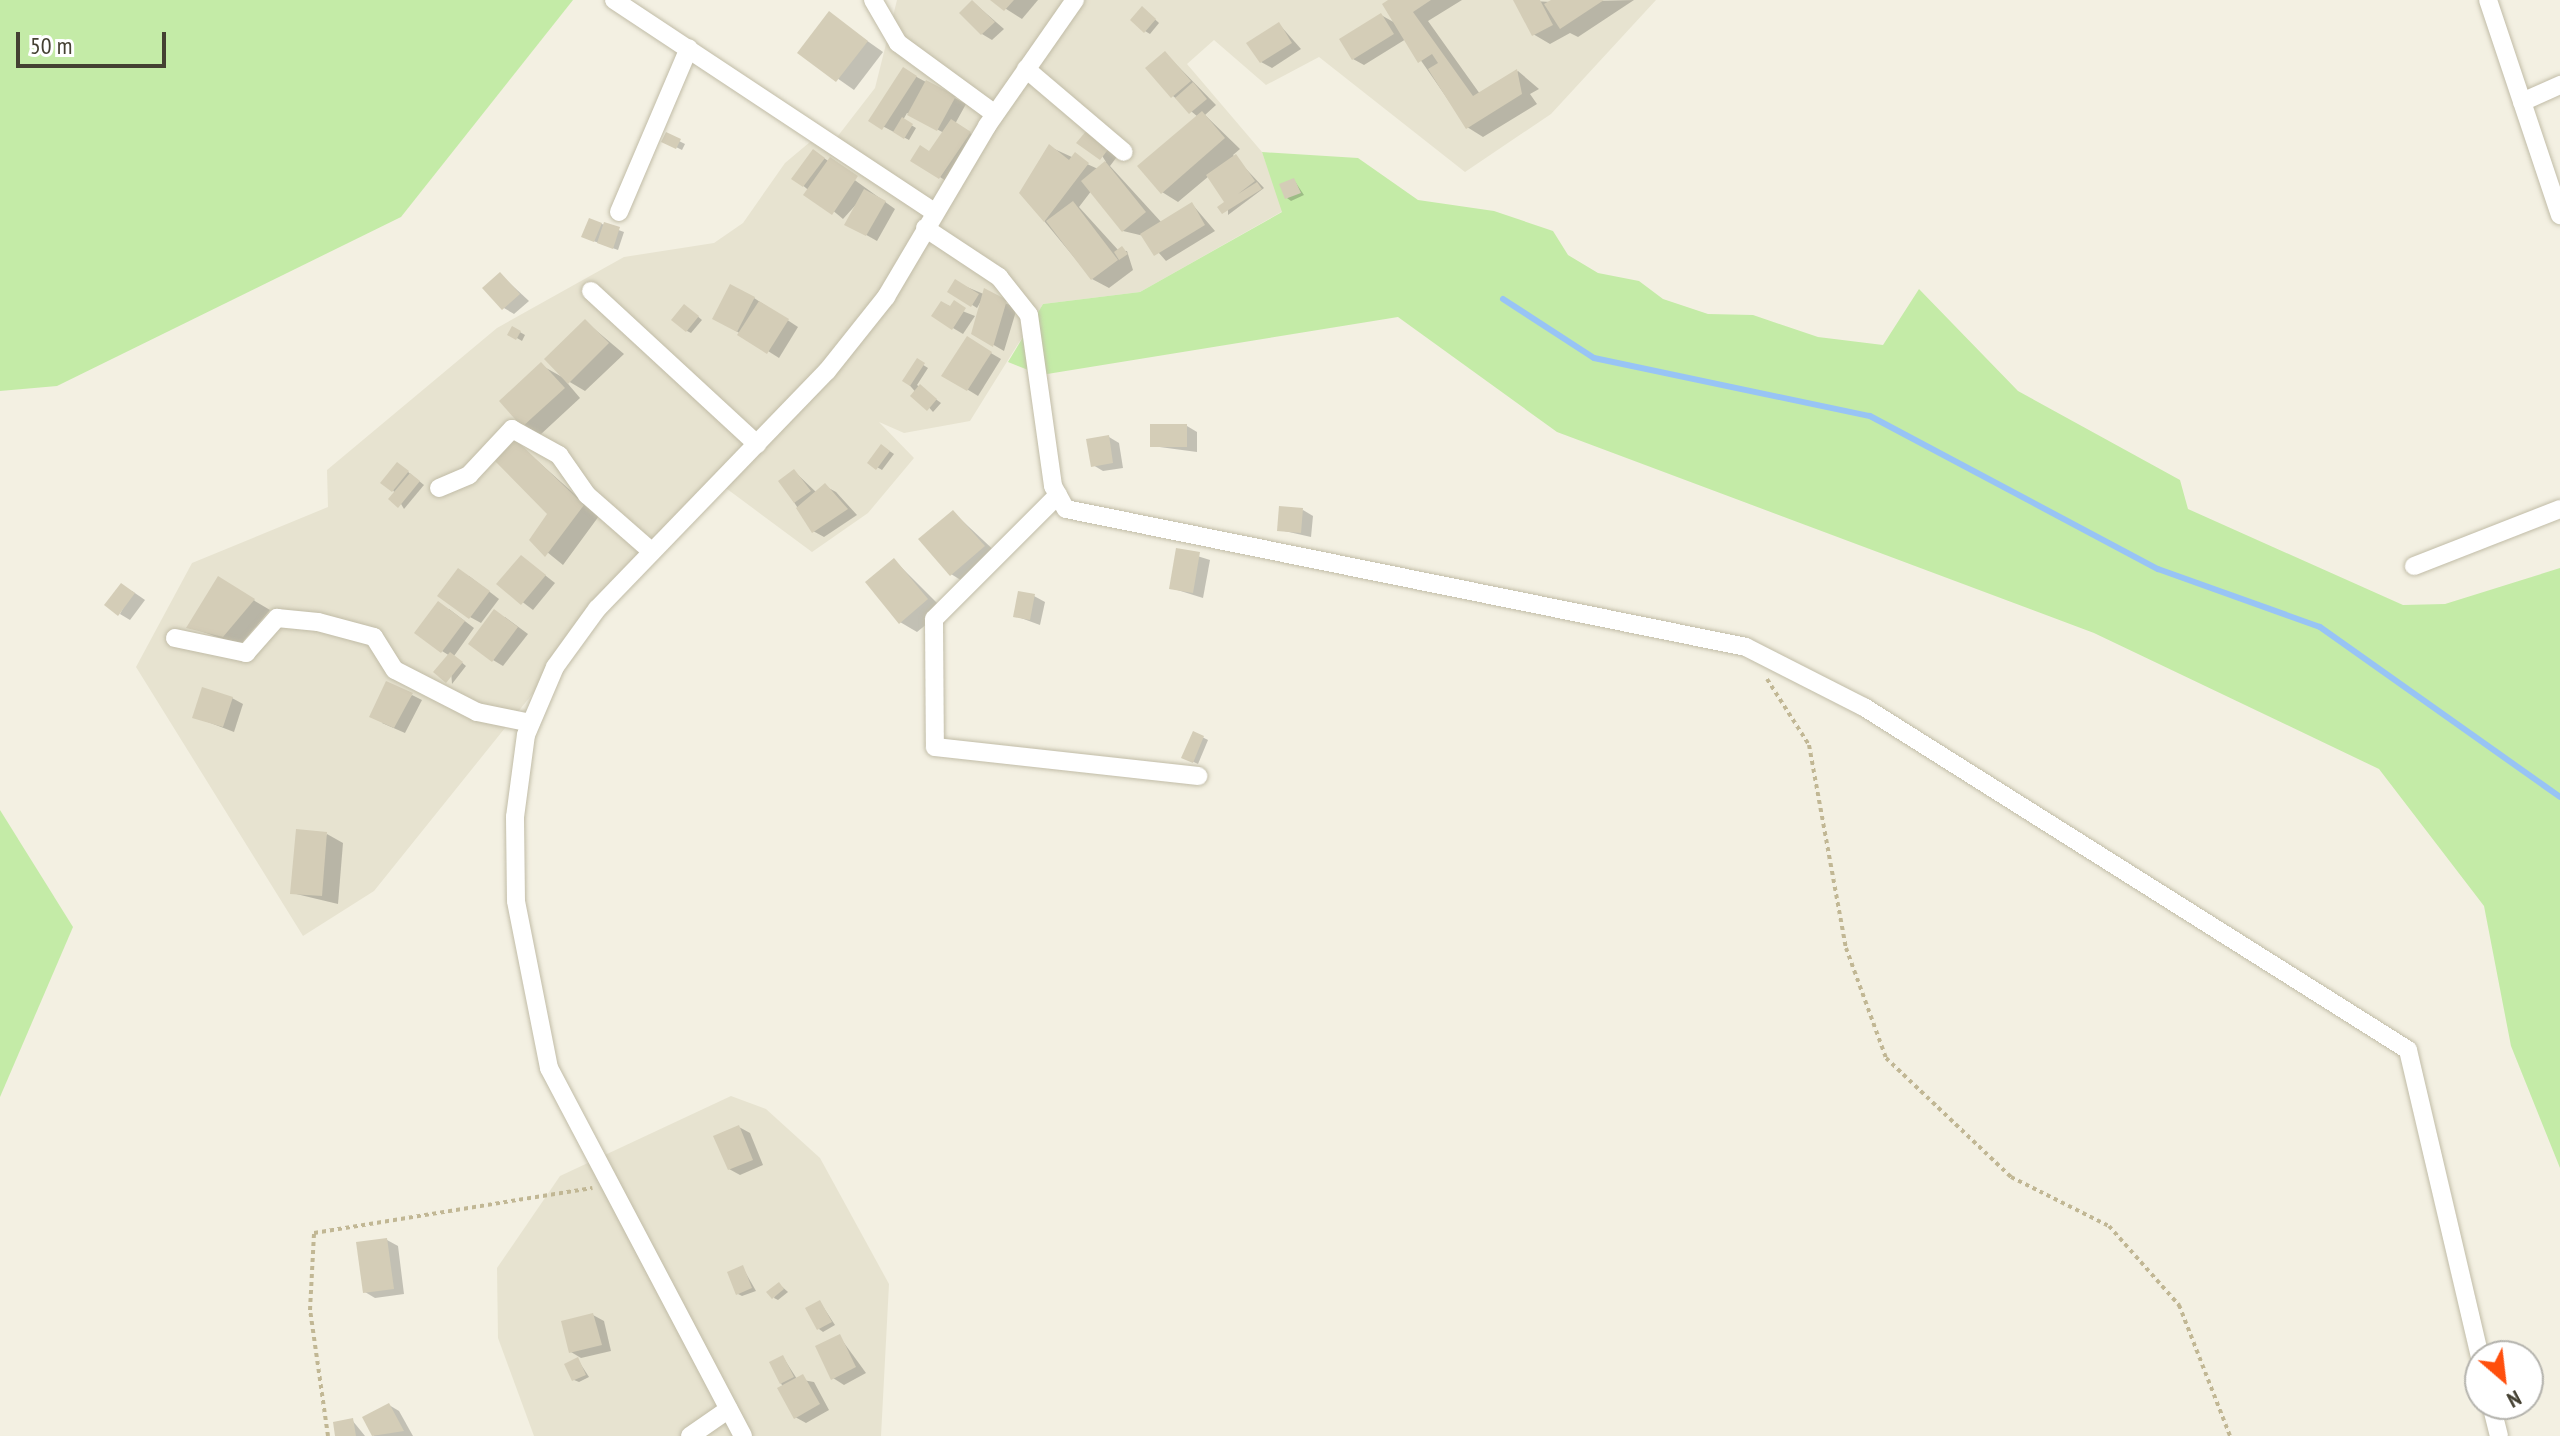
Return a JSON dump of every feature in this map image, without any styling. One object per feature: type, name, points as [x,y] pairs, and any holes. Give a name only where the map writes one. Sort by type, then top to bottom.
[{"type":"street","points":[[614,0],[689,48],[930,220],[999,277],[1029,315],[1058,495],[1066,509],[1094,518],[1746,647],[1864,707],[2408,1050],[2476,1340]]},
{"type":"street","points":[[873,0],[898,43],[995,114]]},
{"type":"street","points":[[743,1436],[549,1068],[528,985],[515,817],[531,723],[555,667],[652,552],[757,444],[886,297],[995,114],[1075,0]]},
{"type":"street","points":[[2488,0],[2560,215]]},
{"type":"street","points":[[619,212],[689,48]]},
{"type":"street","points":[[1026,69],[1124,152]]},
{"type":"street","points":[[2522,102],[2560,85]]},
{"type":"street","points":[[591,291],[757,444]]},
{"type":"street","points":[[439,488],[469,475],[512,429],[559,455],[587,495],[652,552]]},
{"type":"street","points":[[1058,495],[934,619],[935,747],[1198,776]]},
{"type":"street","points":[[2414,566],[2560,509]]},
{"type":"street","points":[[175,638],[246,653],[277,618],[318,622],[374,637],[395,670],[477,712],[531,723]]},
{"type":"street","points":[[690,1436],[729,1409]]},
{"type":"path","points":[[1746,647],[1809,745],[1846,948],[1886,1058],[2011,1177],[2109,1226],[2179,1305],[2230,1436]]},
{"type":"path","points":[[328,1436],[310,1310],[314,1233],[611,1184]]},
{"type":"shaded area","points":[[897,0],[1656,0],[1551,114],[1465,172],[1319,57],[1266,85],[1214,40],[1187,64],[1262,152],[1283,211],[1140,292],[1043,304],[970,421],[904,433],[879,422],[914,458],[868,513],[812,552],[719,483],[562,657],[374,891],[303,936],[136,667],[192,563],[328,507],[327,470],[497,328],[624,257],[714,243],[743,223],[785,163],[810,142],[834,141],[875,88]]},
{"type":"shaded area","points":[[731,1096],[766,1109],[820,1158],[889,1284],[881,1436],[534,1436],[498,1338],[497,1268],[560,1176]]},
{"type":"green space","points":[[0,0],[573,0],[401,217],[57,386],[0,391]]},
{"type":"green space","points":[[1262,152],[1358,158],[1418,200],[1494,211],[1553,231],[1568,255],[1598,273],[1639,281],[1663,299],[1708,314],[1753,315],[1818,337],[1883,345],[1919,289],[2018,391],[2180,480],[2188,509],[2403,605],[2445,604],[2560,568],[2560,1168],[2511,1046],[2484,906],[2379,769],[2094,633],[1557,432],[1398,317],[1041,375],[1008,362],[1043,304],[1140,292],[1282,212]]},
{"type":"green space","points":[[0,810],[73,927],[0,1097]]},
{"type":"building","points":[[972,0],[995,22],[981,35],[959,13]]},
{"type":"building","points":[[990,0],[1014,0],[1004,11]]},
{"type":"building","points":[[1388,0],[1431,0],[1413,12],[1473,96],[1517,69],[1522,94],[1466,129],[1428,69],[1438,63],[1432,54],[1418,63],[1382,4]]},
{"type":"building","points":[[1513,0],[1540,0],[1553,25],[1532,36]]},
{"type":"building","points":[[1551,0],[1604,0],[1560,29],[1544,4]]},
{"type":"building","points":[[1142,6],[1156,19],[1144,33],[1130,20]]},
{"type":"building","points":[[829,11],[868,41],[836,82],[797,53]]},
{"type":"building","points":[[1381,13],[1394,34],[1352,60],[1339,39]]},
{"type":"building","points":[[1279,22],[1292,43],[1260,63],[1246,43]]},
{"type":"building","points":[[1165,51],[1191,81],[1171,98],[1145,68]]},
{"type":"building","points":[[903,67],[917,76],[882,130],[868,121]]},
{"type":"building","points":[[926,80],[956,96],[937,131],[907,115]]},
{"type":"building","points":[[1193,82],[1207,99],[1189,114],[1175,98]]},
{"type":"building","points":[[1202,111],[1225,138],[1161,194],[1137,166]]},
{"type":"building","points":[[902,117],[913,124],[904,139],[893,132]]},
{"type":"building","points":[[951,119],[971,132],[939,179],[910,161],[920,145],[929,151]]},
{"type":"building","points":[[1087,130],[1110,147],[1100,160],[1076,143]]},
{"type":"building","points":[[666,132],[681,139],[676,149],[661,142]]},
{"type":"building","points":[[1049,144],[1069,160],[1075,152],[1089,163],[1044,222],[1019,193]]},
{"type":"building","points":[[813,149],[825,158],[803,187],[791,179]]},
{"type":"building","points":[[1236,154],[1255,181],[1238,194],[1257,182],[1262,189],[1222,214],[1217,207],[1224,202],[1206,175]]},
{"type":"building","points":[[830,157],[858,176],[832,215],[803,195]]},
{"type":"building","points":[[1105,161],[1146,212],[1122,232],[1081,181]]},
{"type":"building","points":[[1294,178],[1301,193],[1285,199],[1279,184]]},
{"type":"building","points":[[864,189],[886,201],[866,236],[844,225]]},
{"type":"building","points":[[1073,201],[1118,260],[1091,280],[1046,221]]},
{"type":"building","points":[[1192,202],[1205,225],[1154,256],[1140,234]]},
{"type":"building","points":[[589,218],[602,223],[594,242],[581,237]]},
{"type":"building","points":[[604,222],[620,227],[613,249],[597,243]]},
{"type":"building","points":[[1122,246],[1128,254],[1119,260],[1114,252]]},
{"type":"building","points":[[500,272],[520,294],[502,310],[482,288]]},
{"type":"building","points":[[955,279],[979,294],[971,307],[947,292]]},
{"type":"building","points":[[730,284],[755,297],[737,332],[712,319]]},
{"type":"building","points":[[984,288],[1007,300],[993,347],[971,334]]},
{"type":"building","points":[[954,300],[966,308],[952,330],[931,316],[941,301],[950,306]]},
{"type":"building","points":[[759,301],[789,319],[767,354],[737,335]]},
{"type":"building","points":[[684,304],[699,316],[686,332],[671,320]]},
{"type":"building","points":[[585,319],[609,343],[568,384],[544,359]]},
{"type":"building","points":[[512,326],[521,331],[516,340],[507,335]]},
{"type":"building","points":[[967,336],[992,352],[967,391],[941,376]]},
{"type":"building","points":[[917,358],[925,363],[910,386],[902,381]]},
{"type":"building","points":[[541,362],[565,388],[522,427],[499,401]]},
{"type":"building","points":[[920,384],[937,399],[927,411],[910,396]]},
{"type":"building","points":[[1150,424],[1187,424],[1187,447],[1150,447]]},
{"type":"building","points":[[1109,435],[1113,463],[1091,467],[1086,439]]},
{"type":"building","points":[[513,437],[584,505],[545,557],[529,540],[547,514],[495,461]]},
{"type":"building","points":[[881,444],[890,451],[876,470],[867,463]]},
{"type":"building","points":[[397,462],[409,471],[392,492],[380,483]]},
{"type":"building","points":[[794,469],[811,491],[794,503],[778,481]]},
{"type":"building","points":[[410,473],[420,481],[398,508],[388,499]]},
{"type":"building","points":[[825,483],[848,509],[812,533],[796,508]]},
{"type":"building","points":[[1279,506],[1303,508],[1301,533],[1277,531]]},
{"type":"building","points":[[953,510],[985,546],[950,576],[918,539]]},
{"type":"building","points":[[1176,548],[1200,552],[1193,593],[1169,589]]},
{"type":"building","points":[[521,555],[546,575],[521,605],[496,584]]},
{"type":"building","points":[[894,558],[928,599],[899,624],[865,582]]},
{"type":"building","points":[[458,568],[490,591],[469,619],[437,596]]},
{"type":"building","points":[[218,576],[255,599],[223,637],[186,628]]},
{"type":"building","points":[[121,583],[135,593],[118,616],[104,605]]},
{"type":"building","points":[[1018,591],[1035,594],[1030,620],[1013,617]]},
{"type":"building","points":[[438,601],[465,621],[441,653],[414,633]]},
{"type":"building","points":[[494,609],[518,627],[492,662],[468,644]]},
{"type":"building","points":[[450,652],[463,662],[446,683],[433,672]]},
{"type":"building","points":[[386,681],[413,693],[394,728],[369,717]]},
{"type":"building","points":[[202,687],[233,697],[223,727],[192,718]]},
{"type":"building","points":[[1193,731],[1204,736],[1193,763],[1181,758]]},
{"type":"building","points":[[296,829],[327,832],[322,896],[290,894]]},
{"type":"building","points":[[739,1125],[753,1160],[728,1170],[713,1136]]},
{"type":"building","points":[[387,1238],[394,1289],[363,1293],[356,1242]]},
{"type":"building","points":[[743,1265],[752,1288],[736,1295],[727,1272]]},
{"type":"building","points":[[779,1282],[784,1289],[772,1299],[766,1292]]},
{"type":"building","points":[[820,1300],[832,1322],[817,1330],[805,1308]]},
{"type":"building","points":[[593,1313],[602,1345],[569,1353],[561,1321]]},
{"type":"building","points":[[840,1334],[856,1367],[831,1380],[815,1346]]},
{"type":"building","points":[[783,1355],[794,1377],[780,1384],[769,1362]]},
{"type":"building","points":[[578,1357],[586,1375],[572,1381],[564,1364]]},
{"type":"building","points":[[803,1374],[820,1404],[794,1419],[777,1388]]},
{"type":"building","points":[[389,1403],[404,1431],[372,1436],[362,1417]]},
{"type":"building","points":[[353,1418],[356,1436],[335,1436],[333,1422]]},
{"type":"waterway","points":[[1503,299],[1594,358],[1870,416],[2158,569],[2320,627],[2560,797]]}]
